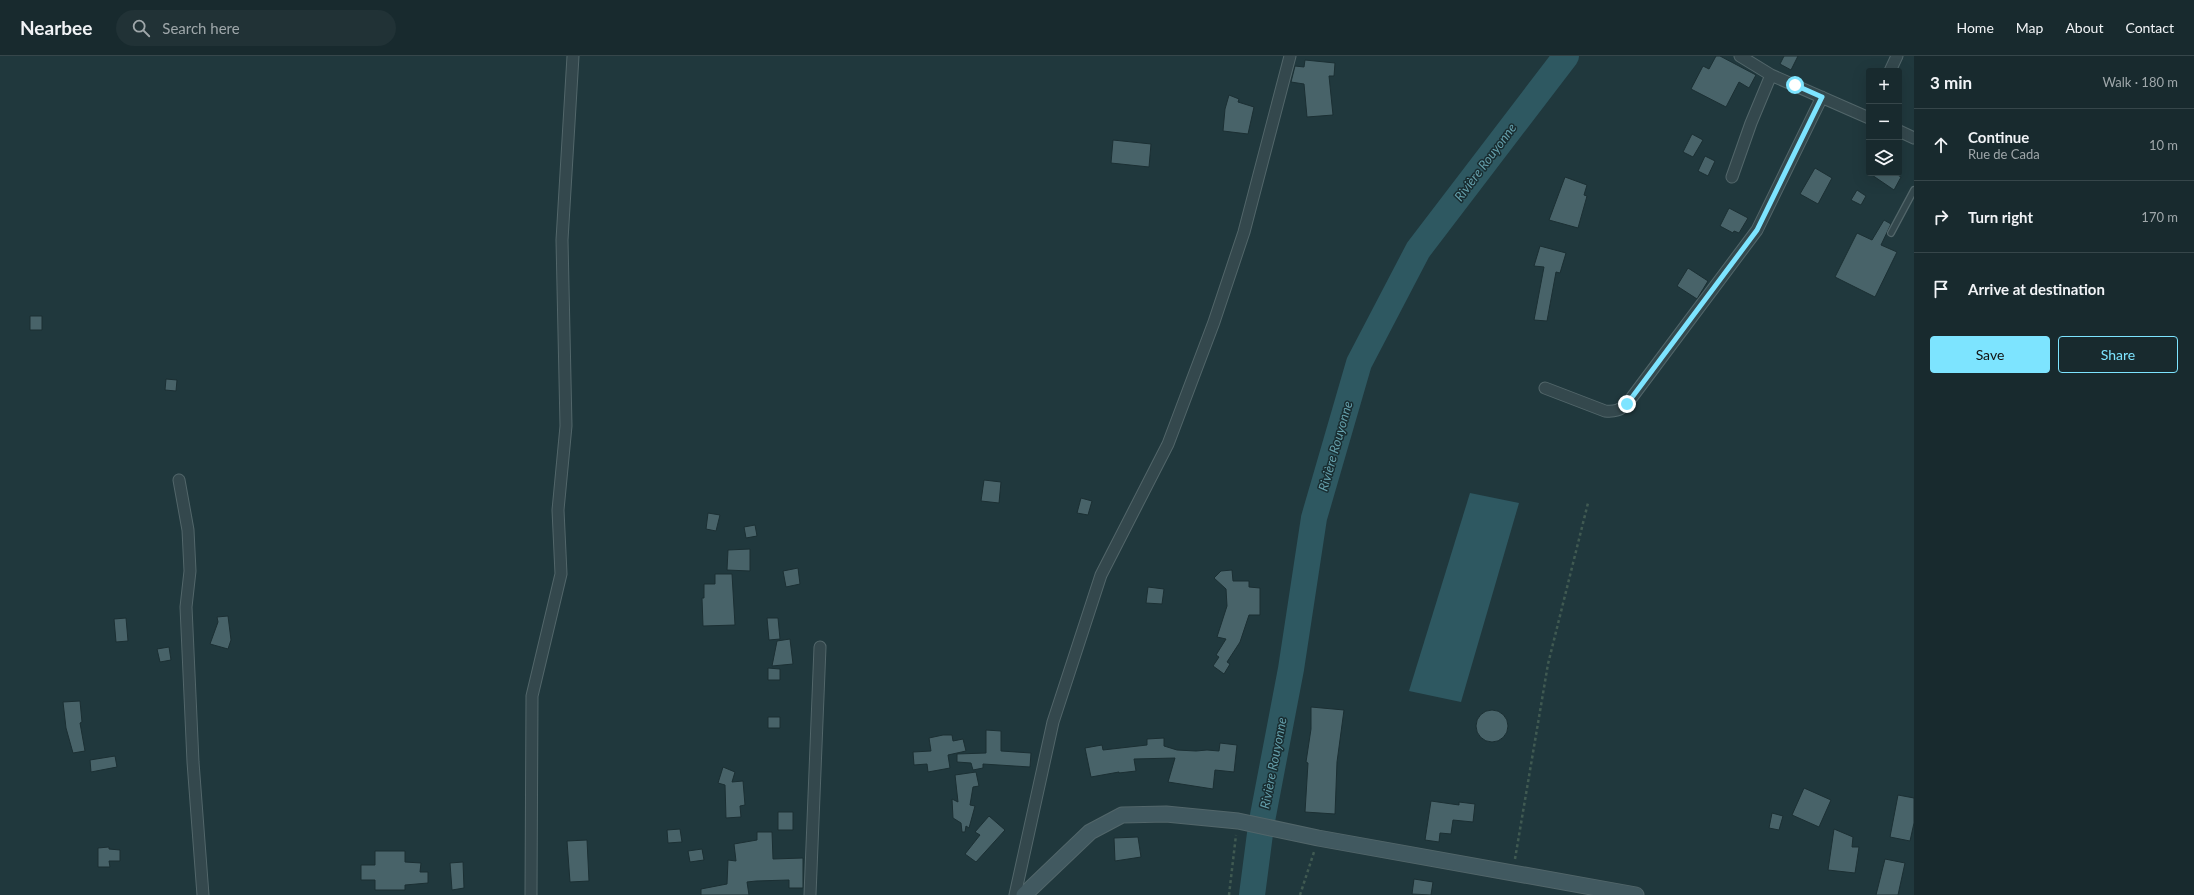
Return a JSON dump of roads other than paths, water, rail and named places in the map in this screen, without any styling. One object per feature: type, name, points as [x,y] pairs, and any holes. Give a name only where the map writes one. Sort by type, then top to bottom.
[{"type":"main road","points":[[1024,895],[1090,832],[1122,815],[1166,814],[1238,821],[1318,838],[1636,895]]},
{"type":"street","points":[[530,895],[532,696],[561,574],[558,510],[566,426],[562,240],[574,56]]},
{"type":"street","points":[[1016,895],[1055,715],[1101,575],[1168,444],[1214,322],[1244,232],[1290,56]]},
{"type":"street","points":[[1740,56],[1771,75],[1866,115]]},
{"type":"street","points":[[1891,68],[1897,56]]},
{"type":"street","points":[[1732,177],[1751,123],[1771,75]]},
{"type":"street","points":[[1545,388],[1605,412],[1618,410],[1627,404],[1757,230],[1822,97]]},
{"type":"street","points":[[1902,132],[1914,138]]},
{"type":"street","points":[[179,480],[188,530],[190,572],[186,607],[193,762],[203,895]]},
{"type":"street","points":[[810,895],[820,647]]},
{"type":"lane","points":[[1891,233],[1914,190]]},
{"type":"water","points":[[1470,493],[1519,503],[1461,702],[1409,691]]},
{"type":"waterway","name":"Rivière Rouyonne","points":[[1252,895],[1261,826],[1291,669],[1314,518],[1359,363],[1418,250],[1566,56]]}]
